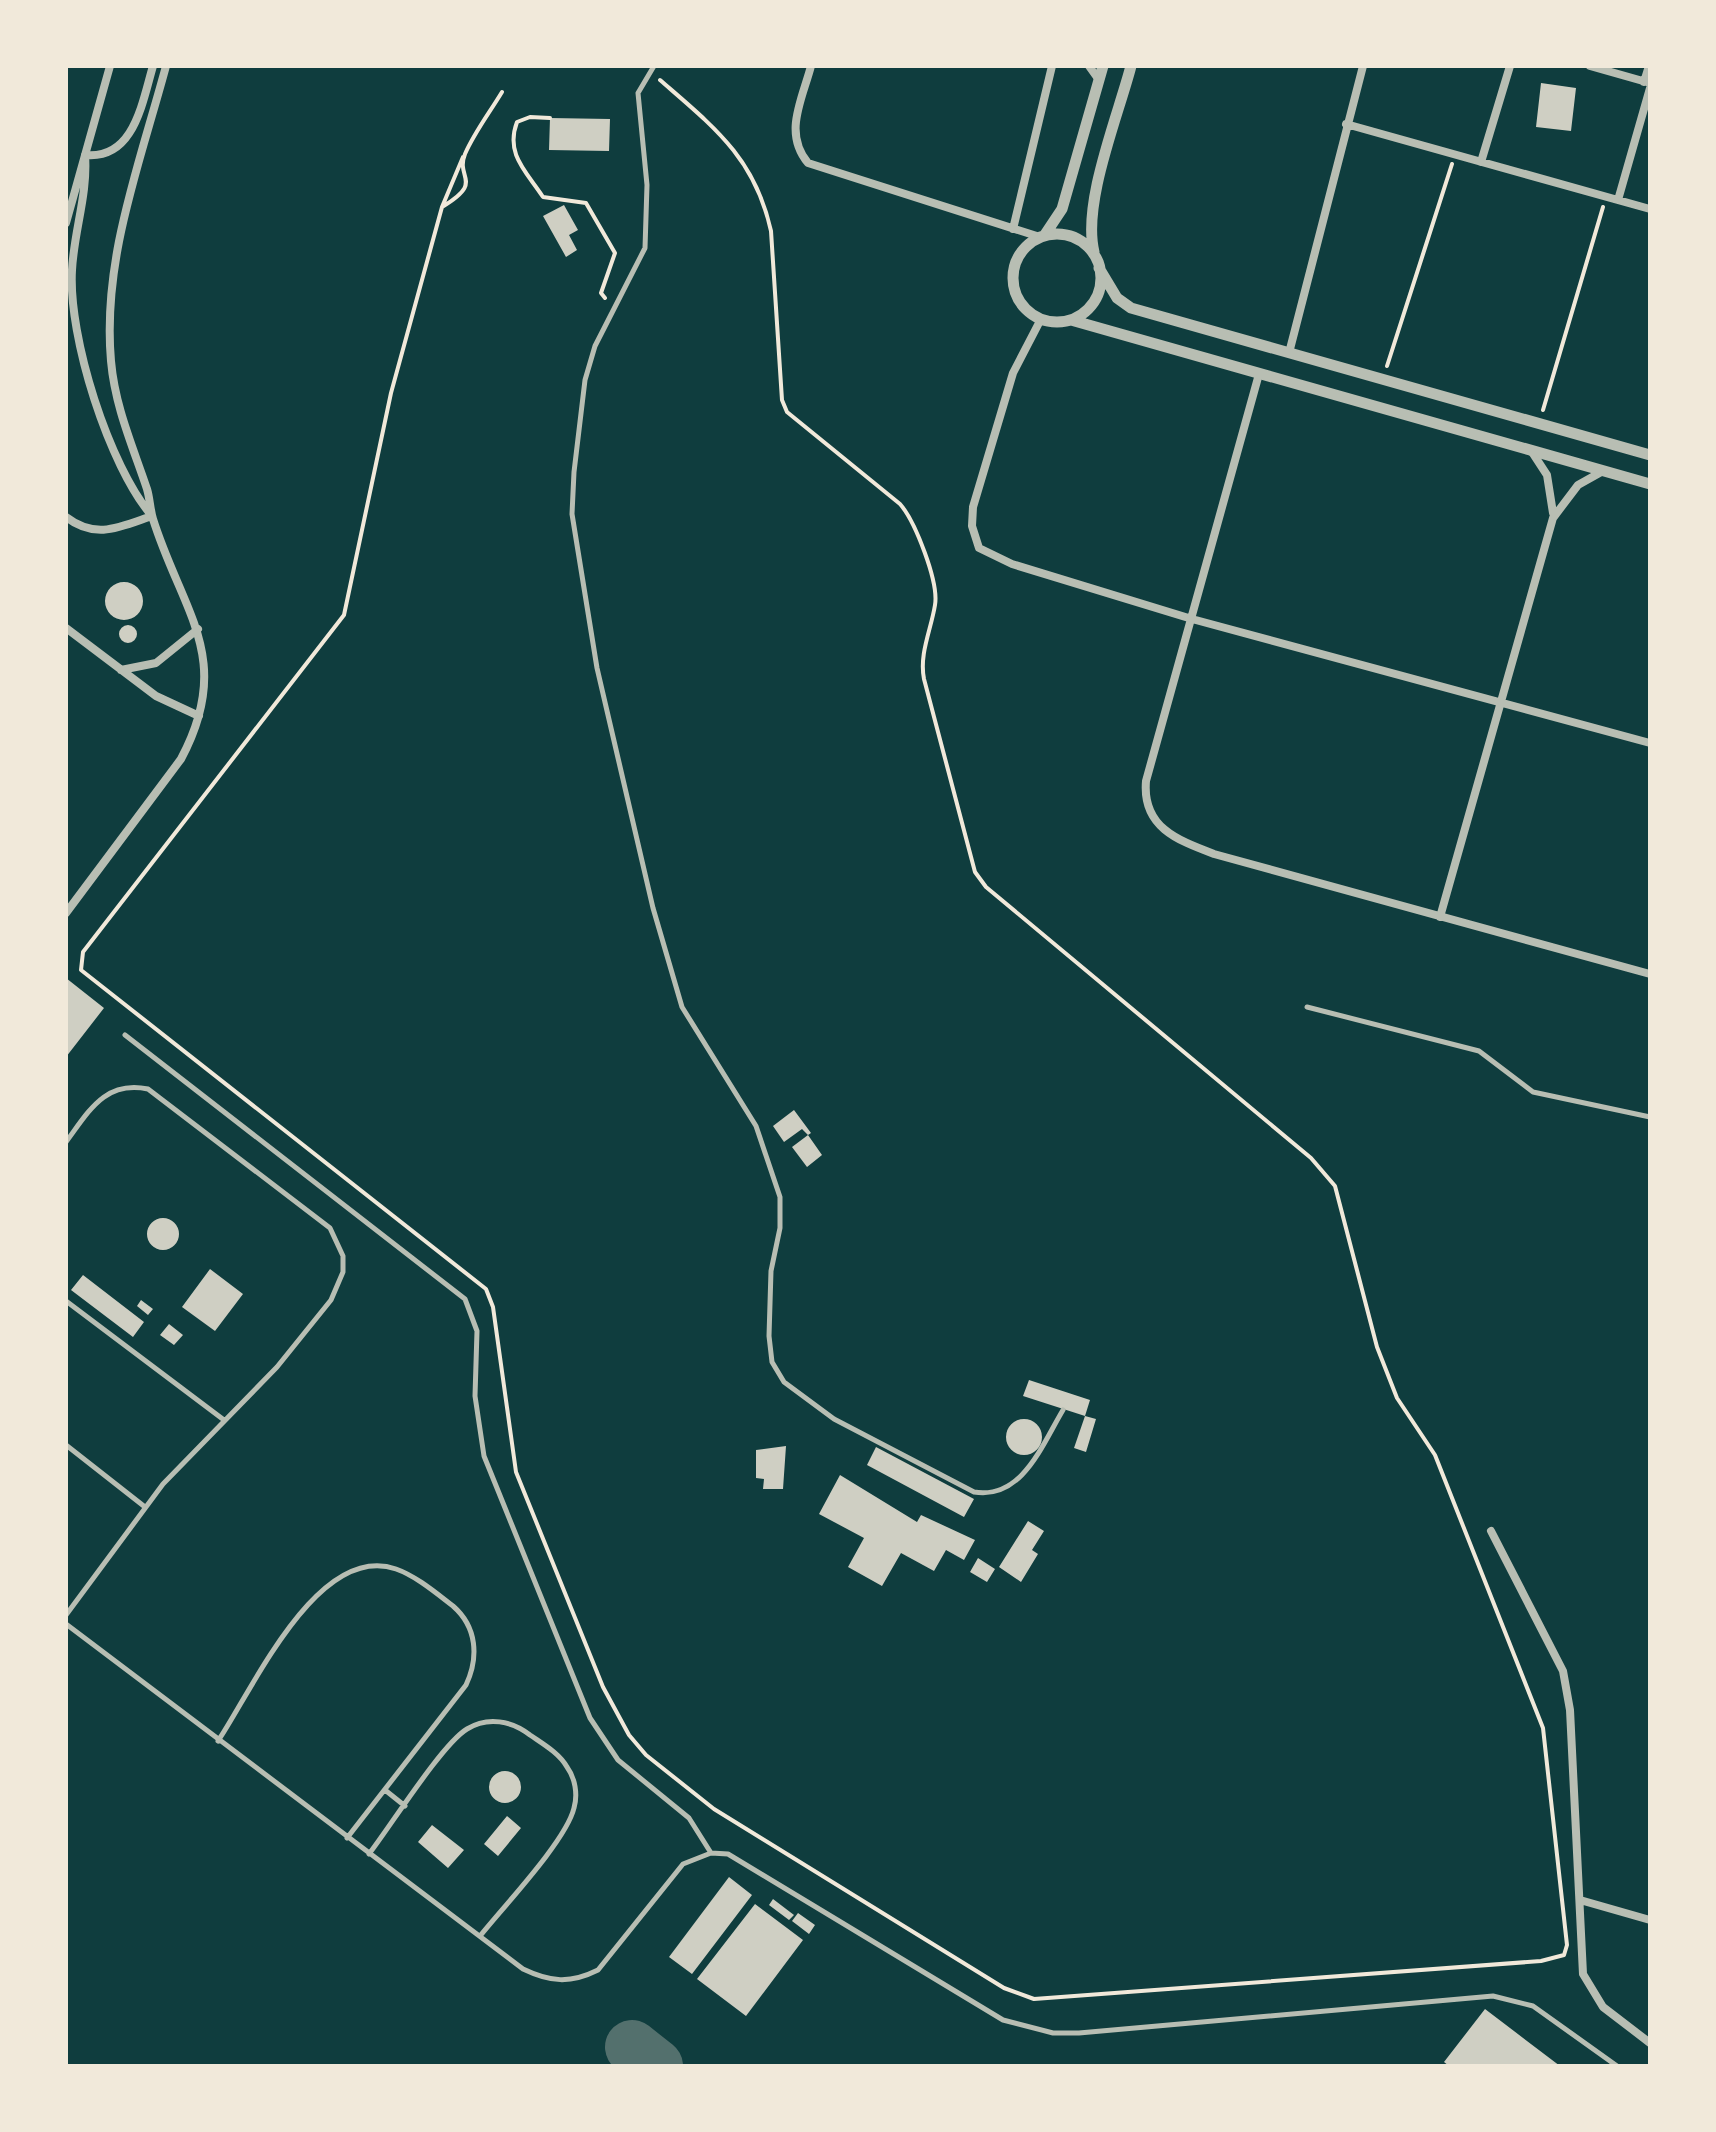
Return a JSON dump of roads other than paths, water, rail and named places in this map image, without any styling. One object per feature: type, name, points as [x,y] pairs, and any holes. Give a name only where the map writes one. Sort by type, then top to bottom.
[{"type":"street","points":[[66,223],[110,66]]},
{"type":"street","points":[[85,155],[108,154],[125,141],[153,66]]},
{"type":"street","points":[[66,913],[172,772],[199,716],[205,672],[198,629],[152,516],[115,389],[109,317],[118,243],[166,66]]},
{"type":"street","points":[[811,66],[793,132],[798,151],[808,163],[830,173],[1013,229],[1042,237],[1068,236],[1088,247],[1117,298],[1131,308],[1650,455]]},
{"type":"street","points":[[1013,229],[1052,66]]},
{"type":"street","points":[[1089,66],[1099,80]]},
{"type":"street","points":[[1103,66],[1062,209],[1042,237],[1017,259],[1013,279],[1018,299],[1041,319],[1071,320],[1650,484]]},
{"type":"street","points":[[1071,320],[1081,315],[1096,299],[1101,278],[1091,217],[1131,66]]},
{"type":"street","points":[[1289,353],[1363,66]]},
{"type":"street","points":[[1481,162],[1510,66]]},
{"type":"street","points":[[1590,66],[1648,84]]},
{"type":"street","points":[[1618,200],[1648,84],[1649,66]]},
{"type":"street","points":[[1346,124],[1650,209]]},
{"type":"street","points":[[85,155],[86,180],[72,272],[77,338],[92,392],[135,493],[152,516]]},
{"type":"street","points":[[1041,319],[1013,373],[973,507],[972,526],[979,548],[1012,564],[1192,619],[1650,743]]},
{"type":"street","points":[[1259,374],[1146,781],[1145,796],[1155,824],[1175,839],[1214,854],[1650,974]]},
{"type":"street","points":[[1531,451],[1547,475],[1553,518]]},
{"type":"street","points":[[1440,917],[1553,518],[1578,485],[1603,471]]},
{"type":"street","points":[[66,517],[87,530],[103,531],[152,516]]},
{"type":"street","points":[[66,628],[156,696],[199,716]]},
{"type":"street","points":[[121,670],[156,663],[198,629]]},
{"type":"street","points":[[1491,1531],[1563,1671],[1570,1710],[1583,1974],[1591,1993],[1603,2007],[1650,2043]]},
{"type":"street","points":[[1580,1900],[1650,1920]]},
{"type":"lane","points":[[653,69],[638,93],[647,185],[645,248],[595,346],[585,380],[572,514],[597,668],[653,908],[682,1007],[756,1126],[780,1197],[780,1228],[771,1271],[769,1336],[772,1362],[784,1382],[834,1419],[974,1492],[989,1495],[1010,1488],[1032,1463],[1063,1410]]},
{"type":"lane","points":[[1307,1007],[1479,1051],[1533,1092],[1650,1117]]},
{"type":"lane","points":[[125,1035],[465,1299],[477,1331],[476,1416],[484,1456],[590,1718],[618,1760],[689,1818],[711,1853]]},
{"type":"lane","points":[[66,1142],[104,1095],[117,1088],[148,1089],[318,1217],[338,1241],[343,1272],[331,1300],[277,1367],[183,1461],[145,1507],[66,1615]]},
{"type":"lane","points":[[66,1301],[224,1420]]},
{"type":"lane","points":[[66,1445],[145,1507]]},
{"type":"lane","points":[[218,1741],[281,1640],[323,1588],[349,1570],[364,1566],[395,1568],[455,1608],[471,1631],[475,1658],[466,1685],[347,1838]]},
{"type":"lane","points":[[66,1624],[347,1838],[541,1977],[560,1981],[580,1979],[598,1970],[612,1957],[683,1864],[711,1853],[728,1854],[980,2008],[1028,2029],[1079,2033],[1493,1996],[1533,2006],[1617,2066]]},
{"type":"lane","points":[[369,1854],[458,1737],[479,1723],[492,1721],[517,1726],[560,1757],[568,1767],[576,1794],[570,1820],[480,1936]]},
{"type":"lane","points":[[385,1790],[405,1806]]}]
